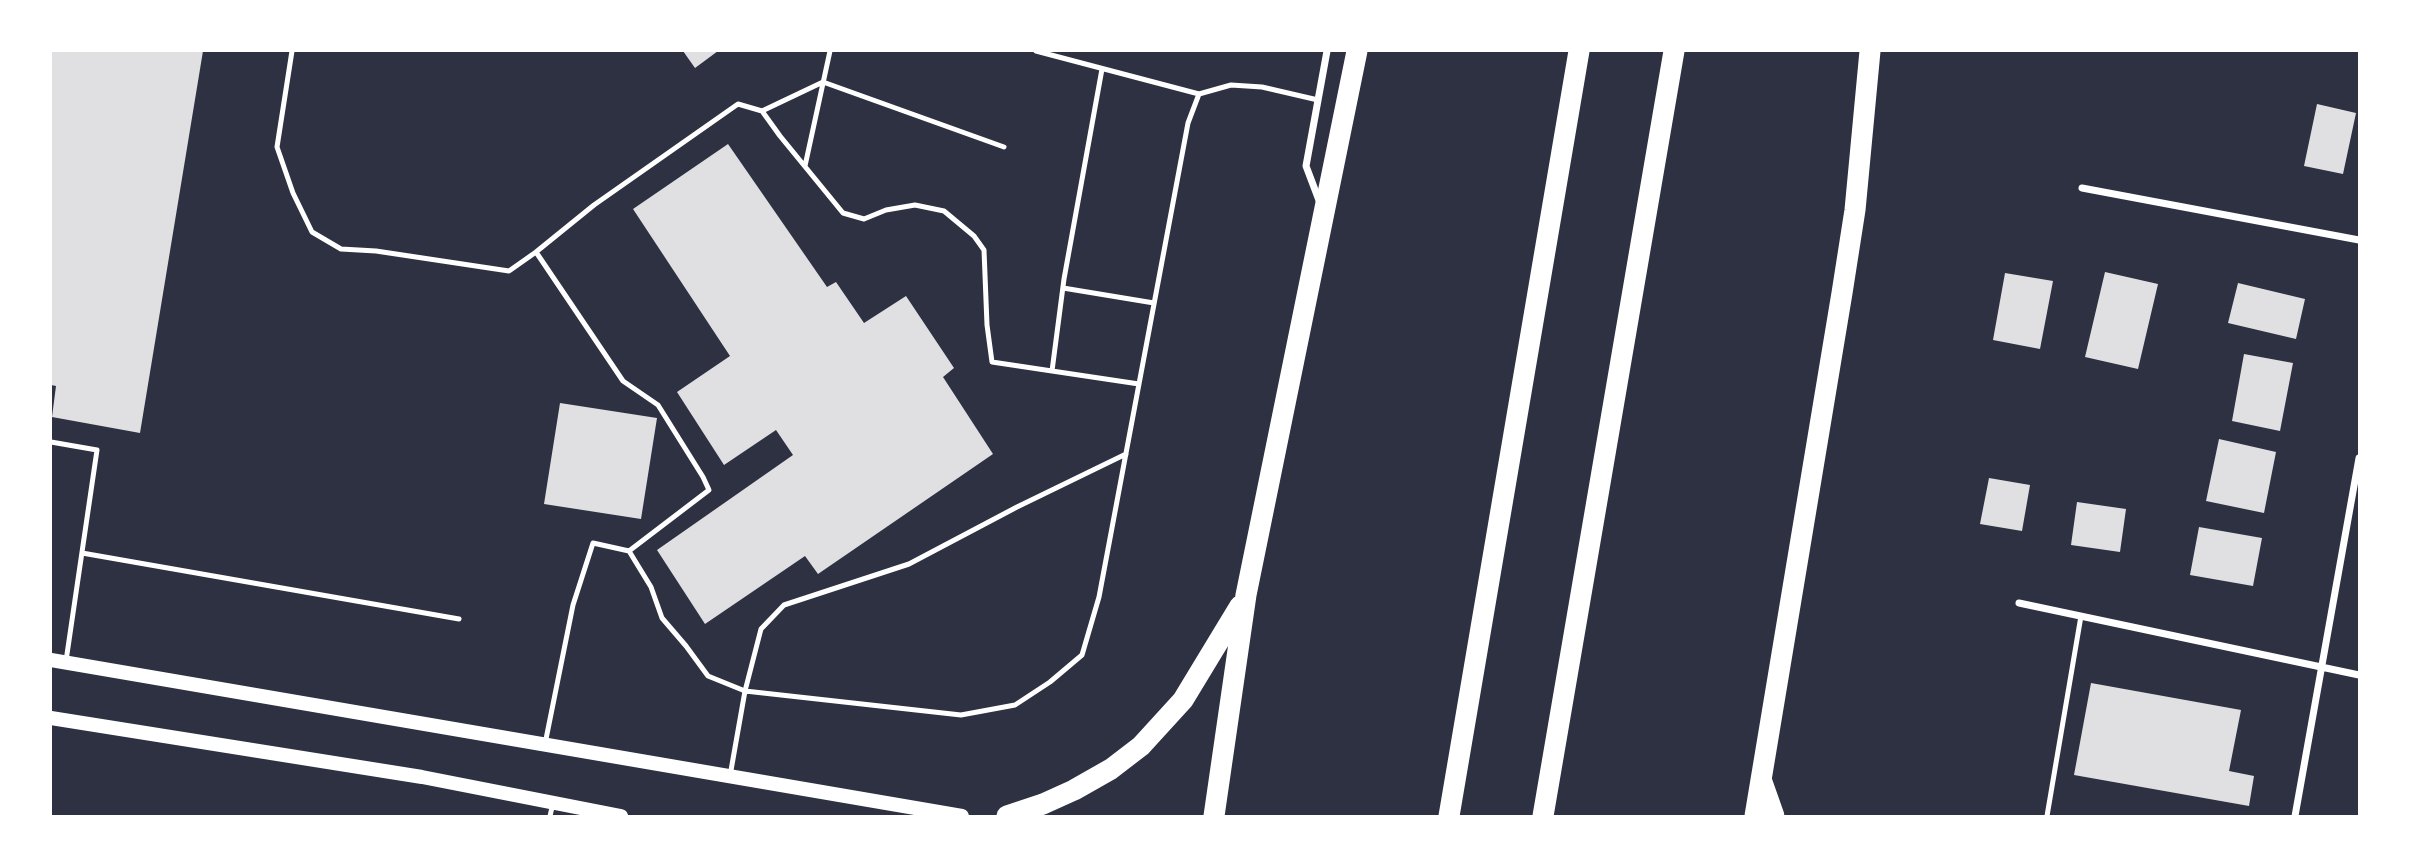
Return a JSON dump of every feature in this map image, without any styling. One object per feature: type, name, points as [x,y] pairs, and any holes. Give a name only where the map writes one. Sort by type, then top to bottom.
[{"type":"highway","points":[[1214,816],[1246,595],[1357,51]]},
{"type":"highway","points":[[1449,816],[1579,51]]},
{"type":"highway","points":[[1544,810],[1674,51]]},
{"type":"highway","points":[[1755,816],[1855,210],[1870,51]]},
{"type":"highway","points":[[1007,816],[1074,790],[1111,769],[1141,747],[1183,700],[1199,677],[1246,595]]},
{"type":"highway","points":[[1762,782],[1774,816]]},
{"type":"main road","points":[[51,660],[961,816]]},
{"type":"main road","points":[[51,718],[422,777],[551,809],[621,816]]},
{"type":"street","points":[[1323,212],[1306,166],[1327,51]]},
{"type":"street","points":[[2082,188],[2359,240]]},
{"type":"street","points":[[2295,816],[2359,458]]},
{"type":"street","points":[[2019,603],[2359,675]]},
{"type":"lane","points":[[292,51],[277,147],[293,193],[312,232],[341,249],[376,251],[509,271],[594,205],[738,104],[762,111],[844,213],[864,219],[886,210],[915,205],[944,211],[974,236],[984,250],[987,325],[992,362],[1139,384]]},
{"type":"lane","points":[[805,166],[830,51]]},
{"type":"lane","points":[[1036,51],[1199,94],[1231,85],[1262,87],[1318,100]]},
{"type":"lane","points":[[1052,371],[1063,288],[1102,69]]},
{"type":"lane","points":[[762,111],[823,82],[1004,147]]},
{"type":"lane","points":[[545,744],[572,605],[593,543],[629,551],[651,587],[662,618],[708,676],[745,691],[961,715],[1015,705],[1050,682],[1082,655],[1099,597],[1188,123],[1199,94]]},
{"type":"lane","points":[[536,252],[623,381],[658,405],[709,490],[629,551]]},
{"type":"lane","points":[[1063,288],[1154,303]]},
{"type":"lane","points":[[51,442],[97,450],[66,663]]},
{"type":"lane","points":[[730,776],[745,691],[761,629],[783,605],[909,564],[1126,454]]},
{"type":"lane","points":[[82,553],[458,619]]},
{"type":"lane","points":[[2047,816],[2081,617]]},
{"type":"building","points":[[51,51],[203,51],[140,433],[52,417],[56,386],[51,385]]},
{"type":"building","points":[[683,51],[718,51],[695,68]]},
{"type":"building","points":[[2317,104],[2356,113],[2343,174],[2304,166]]},
{"type":"building","points":[[728,144],[827,287],[836,282],[864,323],[906,296],[954,368],[943,377],[993,454],[818,574],[805,556],[705,624],[657,550],[793,455],[776,430],[724,465],[677,392],[730,356],[633,209]]},
{"type":"building","points":[[2105,272],[2158,284],[2138,369],[2085,357]]},
{"type":"building","points":[[2005,273],[2053,281],[2040,349],[1993,340]]},
{"type":"building","points":[[2238,283],[2305,299],[2296,339],[2228,323]]},
{"type":"building","points":[[2244,354],[2293,363],[2280,431],[2232,421]]},
{"type":"building","points":[[560,403],[657,418],[641,519],[544,504]]},
{"type":"building","points":[[2219,439],[2276,452],[2264,513],[2206,501]]},
{"type":"building","points":[[1989,478],[2030,485],[2022,531],[1980,524]]},
{"type":"building","points":[[2077,502],[2126,509],[2120,552],[2071,545]]},
{"type":"building","points":[[2199,527],[2262,538],[2253,586],[2190,575]]},
{"type":"building","points":[[2091,683],[2241,710],[2229,771],[2254,776],[2249,806],[2074,775]]}]
